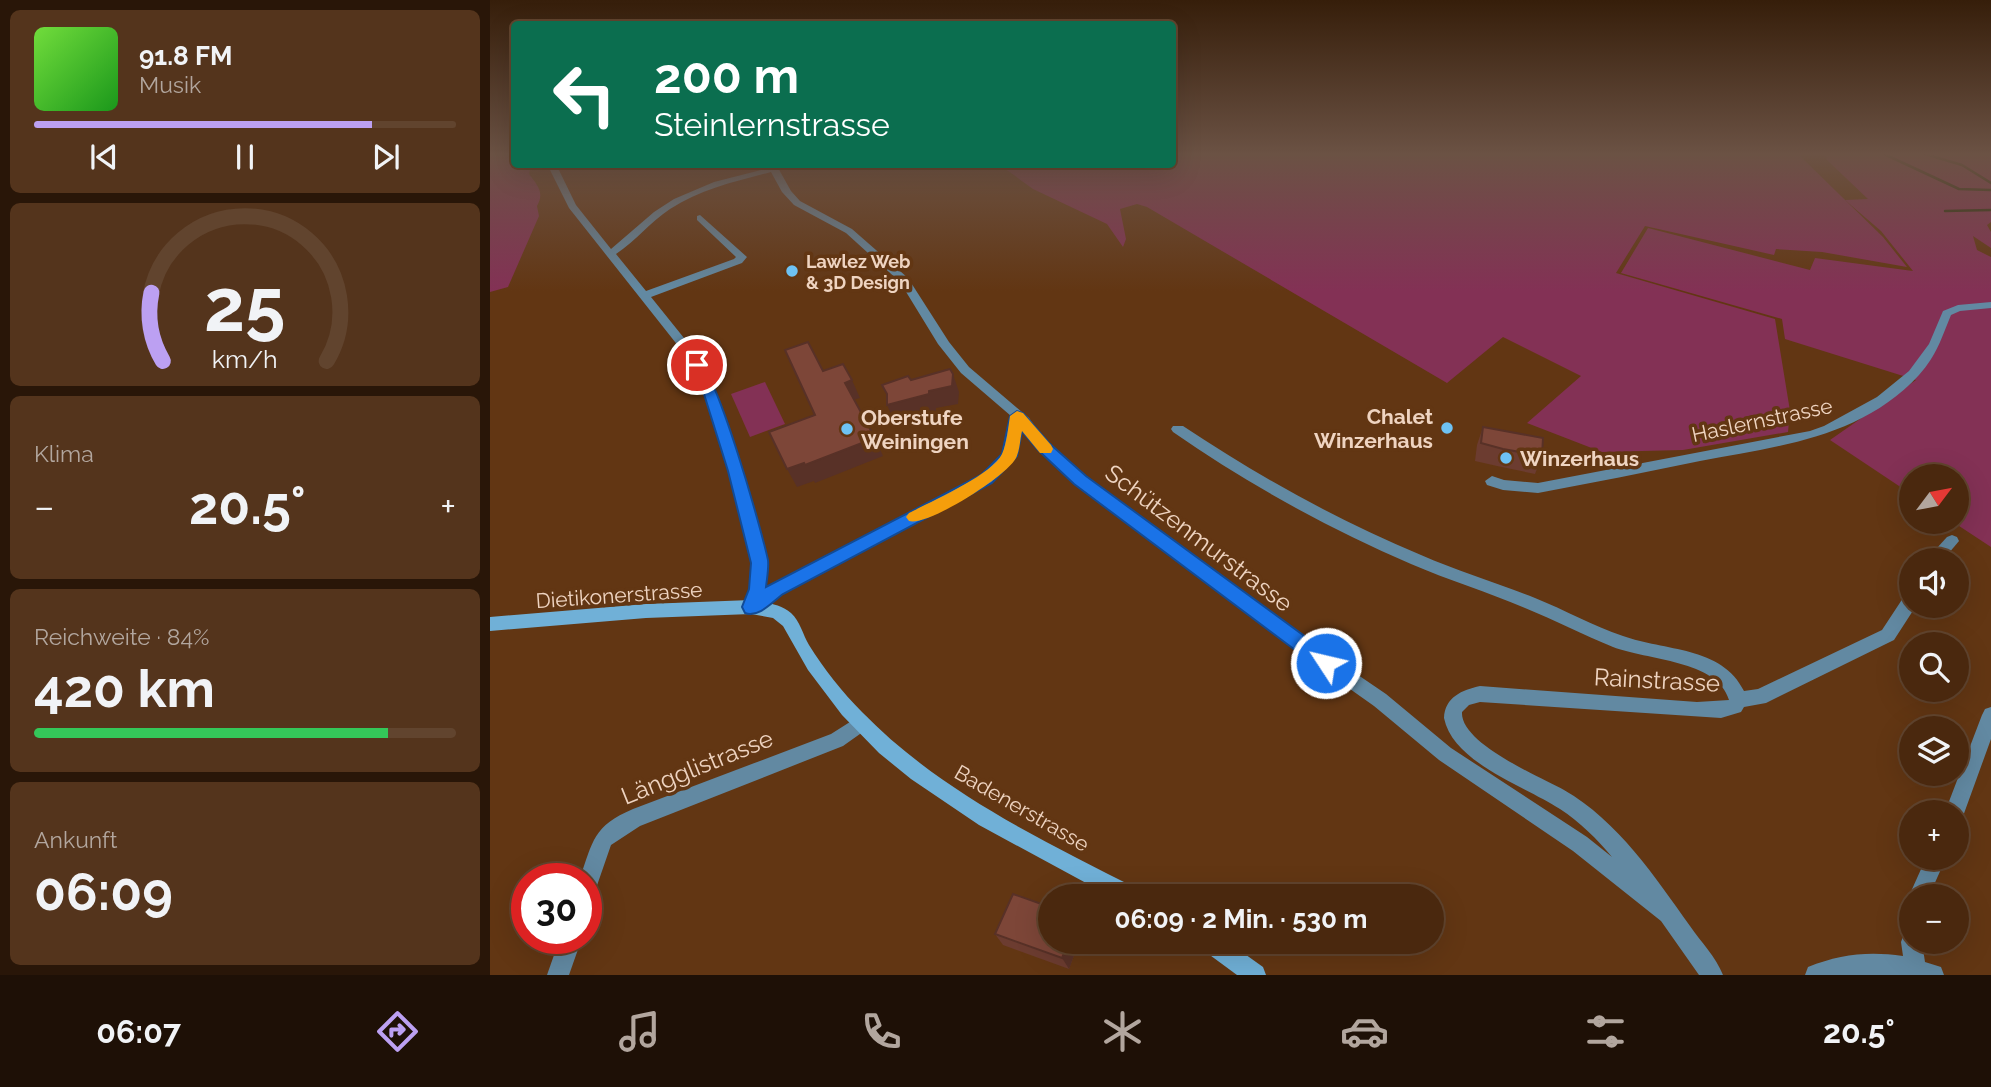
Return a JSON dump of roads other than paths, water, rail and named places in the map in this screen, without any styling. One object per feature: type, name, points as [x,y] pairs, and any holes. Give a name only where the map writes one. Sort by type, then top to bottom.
[{"type":"street","points":[[569,200],[684,346],[710,391],[760,563],[757,589],[751,607]]},
{"type":"street","name":"Schützenmurstrasse","points":[[610,254],[619,249],[640,226],[679,200]]},
{"type":"street","name":"Schützenmurstrasse","points":[[795,200],[849,231],[904,280],[944,344],[965,370],[1017,416],[1054,457],[1128,517],[1308,650],[1380,699],[1445,754],[1580,844],[1665,912]]},
{"type":"street","points":[[644,296],[738,261],[742,257],[701,218]]},
{"type":"street","name":"Haslernstrasse","points":[[1492,481],[1503,485],[1538,488],[1812,435],[1840,426],[1877,402],[1924,361],[1936,344],[1947,313],[1958,308],[1991,305]]},
{"type":"street","points":[[751,607],[777,589],[987,479],[1009,456],[1017,416]]},
{"type":"street","name":"Rainstrasse","points":[[1178,429],[1250,476],[1377,542],[1533,604],[1621,643],[1714,669],[1729,681],[1739,699],[1730,708],[1697,710],[1480,694],[1465,696],[1457,703],[1453,713],[1454,725],[1461,737],[1476,749],[1588,817],[1611,840],[1712,975]]},
{"type":"street","points":[[1945,548],[1952,541]]},
{"type":"street","name":"Dietikonerstrasse","points":[[490,624],[646,611],[751,607]]},
{"type":"street","name":"Badenerstrasse","points":[[751,607],[768,609],[786,618],[822,678],[861,723],[901,760],[951,799],[998,828],[1108,884]]},
{"type":"street","points":[[1739,699],[1760,697],[1888,635],[1899,618]]},
{"type":"street","points":[[1960,800],[1988,740],[1991,715]]},
{"type":"street","name":"Längglistrasse","points":[[595,863],[603,839],[633,819],[837,740],[861,723]]},
{"type":"street","points":[[558,975],[565,954]]},
{"type":"street","points":[[1227,954],[1255,975]]},
{"type":"street","points":[[1917,954],[1924,972]]},
{"type":"street","points":[[1816,975],[1862,962],[1924,972]]},
{"type":"waterway","points":[[1945,211],[1991,210]]},
{"type":"place","name":"Lawlez Web & 3D Design","points":[[792,271]]},
{"type":"place","name":"Chalet Winzerhaus","points":[[1447,428]]},
{"type":"place","name":"Oberstufe Weiningen","points":[[847,429]]},
{"type":"place","name":"Winzerhaus","points":[[1506,458]]}]
